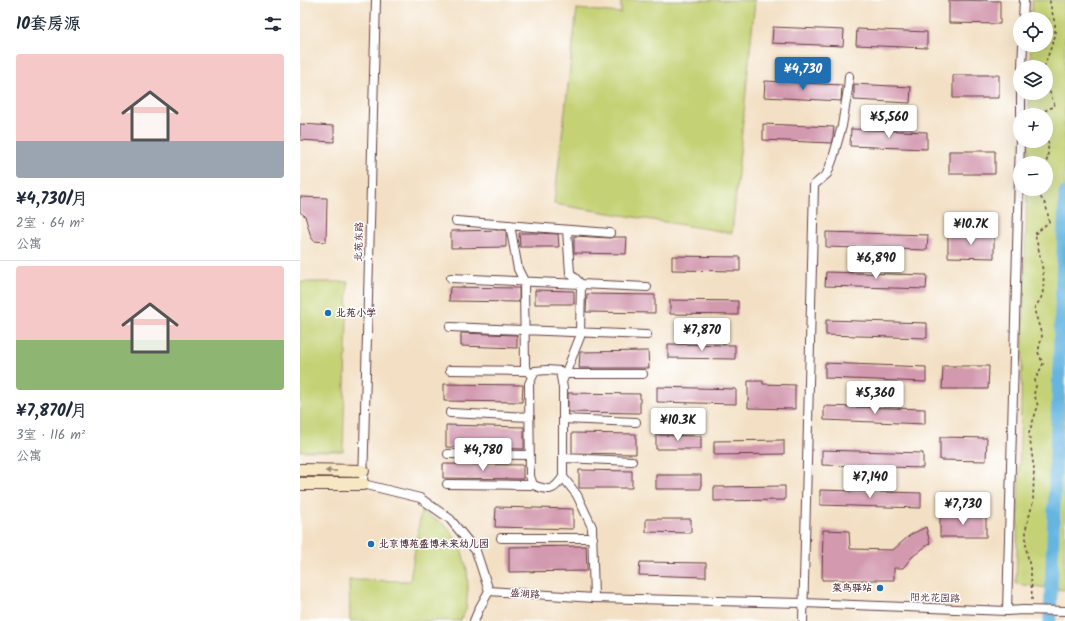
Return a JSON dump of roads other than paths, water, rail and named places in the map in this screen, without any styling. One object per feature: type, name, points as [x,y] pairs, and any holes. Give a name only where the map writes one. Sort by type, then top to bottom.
[{"type":"main road","points":[[300,470],[363,472]]},
{"type":"main road","points":[[300,484],[362,484]]},
{"type":"street","name":"北苑东路","points":[[362,484],[376,0]]},
{"type":"street","points":[[1023,12],[1024,0]]},
{"type":"street","points":[[803,621],[814,185],[827,174],[833,158],[842,126],[849,76]]},
{"type":"street","points":[[1007,611],[1020,148]]},
{"type":"street","points":[[456,221],[610,233]]},
{"type":"street","points":[[510,225],[518,269],[524,281],[525,367],[530,374],[530,476],[533,485]]},
{"type":"street","points":[[447,484],[533,485],[551,489],[557,485],[563,477],[563,378],[580,338],[581,284],[570,272],[567,230]]},
{"type":"street","points":[[451,278],[647,287]]},
{"type":"street","points":[[450,327],[647,336]]},
{"type":"street","points":[[450,370],[530,374],[535,371],[547,370],[560,371],[563,378]]},
{"type":"street","points":[[563,378],[643,374]]},
{"type":"street","points":[[450,413],[530,417]]},
{"type":"street","points":[[563,419],[636,422]]},
{"type":"street","points":[[448,454],[530,455]]},
{"type":"street","points":[[563,458],[632,461]]},
{"type":"street","points":[[563,477],[577,495],[592,527],[594,598]]},
{"type":"street","points":[[362,484],[420,498],[450,519],[476,551],[489,592],[479,621]]},
{"type":"street","points":[[501,538],[592,538]]},
{"type":"street","points":[[474,621],[479,608],[489,592]]},
{"type":"street","name":"盛湖路","points":[[489,592],[594,598],[803,603]]},
{"type":"street","name":"阳光花园路","points":[[803,603],[1007,611],[1065,611]]},
{"type":"waterway","points":[[1050,621],[1065,193]]},
{"type":"place","name":"北苑小学","points":[[328,313]]},
{"type":"place","name":"北京博苑盛博未来幼儿园","points":[[371,544]]},
{"type":"place","name":"菜鸟驿站","points":[[880,588]]}]
